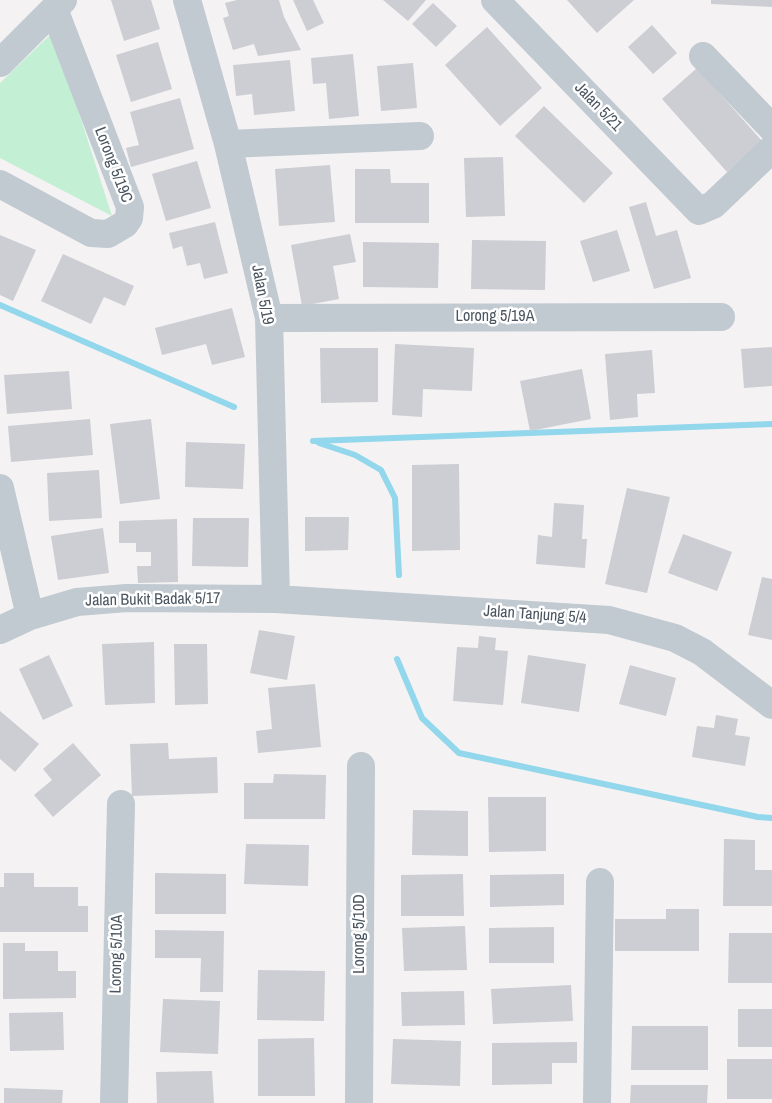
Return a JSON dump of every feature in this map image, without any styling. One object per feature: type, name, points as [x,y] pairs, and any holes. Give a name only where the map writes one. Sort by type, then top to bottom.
[{"type":"street","name":"Jalan 5/19","points":[[187,0],[228,144],[269,318],[276,599]]},
{"type":"street","name":"Jalan 5/21","points":[[499,1],[696,208],[704,211],[772,149]]},
{"type":"street","name":"Lorong 5/19C","points":[[0,63],[58,5],[130,207],[129,218],[125,224],[108,234],[91,233],[0,184]]},
{"type":"street","points":[[703,56],[772,128]]},
{"type":"street","points":[[228,144],[420,136]]},
{"type":"street","name":"Lorong 5/19A","points":[[269,318],[721,317]]},
{"type":"street","points":[[0,489],[30,616]]},
{"type":"street","name":"Jalan Bukit Badak 5/17","points":[[0,630],[30,616],[76,602],[127,598],[276,599]]},
{"type":"street","name":"Jalan Tanjung 5/4","points":[[276,599],[609,620],[675,638],[702,652],[772,705]]},
{"type":"street","name":"Lorong 5/10D","points":[[359,1103],[361,766]]},
{"type":"street","name":"Lorong 5/10A","points":[[114,1103],[121,804]]},
{"type":"street","points":[[597,1103],[600,882]]},
{"type":"green space","points":[[53,32],[112,216],[0,158],[0,83]]},
{"type":"building","points":[[111,0],[151,0],[160,29],[124,41]]},
{"type":"building","points":[[237,0],[279,0],[284,17],[301,50],[258,56],[254,44],[233,50],[223,18],[229,16],[225,3]]},
{"type":"building","points":[[293,0],[313,0],[324,23],[307,31]]},
{"type":"building","points":[[383,0],[426,0],[408,21]]},
{"type":"building","points":[[567,0],[634,0],[597,33]]},
{"type":"building","points":[[711,0],[772,0],[772,7],[711,4]]},
{"type":"building","points":[[433,3],[457,26],[436,47],[412,24]]},
{"type":"building","points":[[652,25],[677,53],[653,74],[628,47]]},
{"type":"building","points":[[487,27],[542,88],[500,126],[445,65]]},
{"type":"building","points":[[158,42],[172,89],[131,102],[116,55]]},
{"type":"building","points":[[353,54],[359,116],[329,119],[326,83],[313,84],[311,58]]},
{"type":"building","points":[[290,60],[295,111],[254,115],[252,94],[236,96],[233,65]]},
{"type":"building","points":[[413,63],[417,108],[381,111],[377,66]]},
{"type":"building","points":[[697,68],[762,141],[727,172],[662,99]]},
{"type":"building","points":[[180,98],[194,149],[131,167],[126,148],[139,145],[130,112]]},
{"type":"building","points":[[544,106],[613,173],[584,203],[515,136]]},
{"type":"building","points":[[503,157],[505,216],[466,217],[464,158]]},
{"type":"building","points":[[197,161],[211,208],[166,221],[152,174]]},
{"type":"building","points":[[330,165],[335,222],[279,226],[275,169]]},
{"type":"building","points":[[355,169],[390,169],[391,183],[429,183],[429,223],[355,223]]},
{"type":"building","points":[[646,202],[656,236],[677,230],[691,278],[654,289],[629,207]]},
{"type":"building","points":[[215,222],[228,273],[204,279],[200,263],[187,266],[182,246],[173,249],[169,233]]},
{"type":"building","points":[[617,230],[630,271],[593,282],[580,241]]},
{"type":"building","points":[[350,234],[356,262],[333,266],[339,299],[302,306],[291,245]]},
{"type":"building","points":[[0,235],[36,250],[13,301],[0,295]]},
{"type":"building","points":[[472,240],[546,241],[545,290],[471,289]]},
{"type":"building","points":[[363,242],[439,243],[438,288],[363,287]]},
{"type":"building","points":[[63,254],[134,286],[125,306],[104,297],[91,324],[41,301]]},
{"type":"building","points":[[232,308],[245,357],[212,365],[206,344],[162,355],[155,328]]},
{"type":"building","points":[[395,344],[474,348],[472,391],[423,389],[422,417],[392,415]]},
{"type":"building","points":[[772,347],[772,386],[744,388],[741,349]]},
{"type":"building","points":[[320,348],[378,348],[378,402],[321,403]]},
{"type":"building","points":[[652,350],[655,393],[637,394],[638,417],[610,420],[605,354]]},
{"type":"building","points":[[582,369],[591,419],[530,431],[520,381]]},
{"type":"building","points":[[69,371],[72,409],[7,414],[4,375]]},
{"type":"building","points":[[90,419],[93,455],[11,462],[8,426]]},
{"type":"building","points":[[151,419],[160,499],[120,504],[110,424]]},
{"type":"building","points":[[186,442],[245,444],[243,489],[185,487]]},
{"type":"building","points":[[459,464],[460,550],[412,551],[412,465]]},
{"type":"building","points":[[99,470],[102,518],[49,521],[47,473]]},
{"type":"building","points":[[627,488],[670,497],[647,593],[605,584]]},
{"type":"building","points":[[554,503],[584,505],[582,539],[587,539],[585,568],[536,564],[538,535],[552,537]]},
{"type":"building","points":[[305,517],[349,517],[348,550],[305,551]]},
{"type":"building","points":[[193,518],[249,518],[248,567],[192,566]]},
{"type":"building","points":[[177,519],[178,582],[138,583],[137,566],[151,566],[151,552],[136,552],[136,543],[119,543],[119,521]]},
{"type":"building","points":[[103,528],[109,573],[58,580],[51,536]]},
{"type":"building","points":[[683,534],[732,552],[717,591],[668,573]]},
{"type":"building","points":[[762,577],[772,579],[772,640],[748,635]]},
{"type":"building","points":[[259,630],[295,636],[287,680],[250,673]]},
{"type":"building","points":[[479,636],[496,638],[495,650],[508,651],[503,705],[453,701],[457,647],[478,648]]},
{"type":"building","points":[[154,642],[155,703],[105,705],[102,644]]},
{"type":"building","points":[[174,644],[207,644],[208,704],[175,705]]},
{"type":"building","points":[[49,655],[73,706],[43,720],[19,669]]},
{"type":"building","points":[[528,655],[586,664],[579,712],[521,703]]},
{"type":"building","points":[[630,665],[676,678],[666,716],[619,704]]},
{"type":"building","points":[[315,684],[321,747],[258,753],[256,731],[272,729],[268,688]]},
{"type":"building","points":[[0,711],[39,744],[15,772],[0,759]]},
{"type":"building","points":[[716,715],[738,719],[735,735],[750,737],[745,766],[692,757],[697,726],[714,728]]},
{"type":"building","points":[[73,743],[101,775],[53,817],[34,795],[52,780],[43,769]]},
{"type":"building","points":[[168,743],[169,759],[217,757],[218,793],[132,796],[130,744]]},
{"type":"building","points":[[274,774],[326,775],[325,819],[244,819],[244,783],[273,783]]},
{"type":"building","points":[[488,797],[546,797],[546,851],[489,852]]},
{"type":"building","points":[[413,810],[468,811],[468,856],[412,855]]},
{"type":"building","points":[[724,839],[755,840],[755,870],[772,870],[772,906],[723,906]]},
{"type":"building","points":[[246,844],[309,845],[308,886],[244,884]]},
{"type":"building","points":[[4,873],[34,873],[34,887],[78,887],[78,906],[88,906],[88,932],[0,932],[0,887],[4,887]]},
{"type":"building","points":[[155,873],[226,874],[226,914],[155,914]]},
{"type":"building","points":[[463,874],[464,916],[401,916],[401,875]]},
{"type":"building","points":[[564,874],[564,905],[490,907],[490,875]]},
{"type":"building","points":[[666,909],[699,909],[699,951],[615,951],[615,919],[666,919]]},
{"type":"building","points":[[465,926],[467,970],[404,971],[402,928]]},
{"type":"building","points":[[554,927],[554,963],[489,963],[489,928]]},
{"type":"building","points":[[155,930],[224,931],[223,992],[200,992],[201,958],[155,958]]},
{"type":"building","points":[[729,933],[772,933],[772,983],[728,983]]},
{"type":"building","points":[[3,943],[25,943],[25,951],[58,951],[58,971],[76,971],[76,998],[3,999]]},
{"type":"building","points":[[258,970],[325,971],[324,1021],[257,1020]]},
{"type":"building","points":[[571,985],[573,1021],[493,1024],[491,989]]},
{"type":"building","points":[[464,991],[465,1025],[402,1026],[401,992]]},
{"type":"building","points":[[163,999],[220,1001],[218,1054],[160,1052]]},
{"type":"building","points":[[738,1009],[772,1009],[772,1047],[738,1047]]},
{"type":"building","points":[[63,1012],[64,1050],[10,1051],[9,1013]]},
{"type":"building","points":[[632,1026],[708,1026],[708,1070],[631,1070]]},
{"type":"building","points":[[314,1038],[315,1096],[258,1096],[258,1039]]},
{"type":"building","points":[[393,1039],[461,1041],[460,1086],[391,1084]]},
{"type":"building","points":[[577,1042],[577,1063],[552,1063],[552,1084],[492,1085],[492,1043]]},
{"type":"building","points":[[727,1059],[772,1059],[772,1099],[727,1099]]},
{"type":"building","points":[[212,1071],[214,1103],[157,1103],[156,1072]]},
{"type":"building","points":[[631,1085],[708,1085],[707,1103],[630,1103]]},
{"type":"building","points":[[4,1088],[63,1090],[62,1103],[4,1103]]},
{"type":"waterway","points":[[0,305],[234,407]]},
{"type":"waterway","points":[[313,441],[772,424]]},
{"type":"waterway","points":[[319,443],[355,455],[381,470],[395,498],[399,575]]},
{"type":"waterway","points":[[397,659],[422,718],[459,753],[758,817],[772,818]]}]
